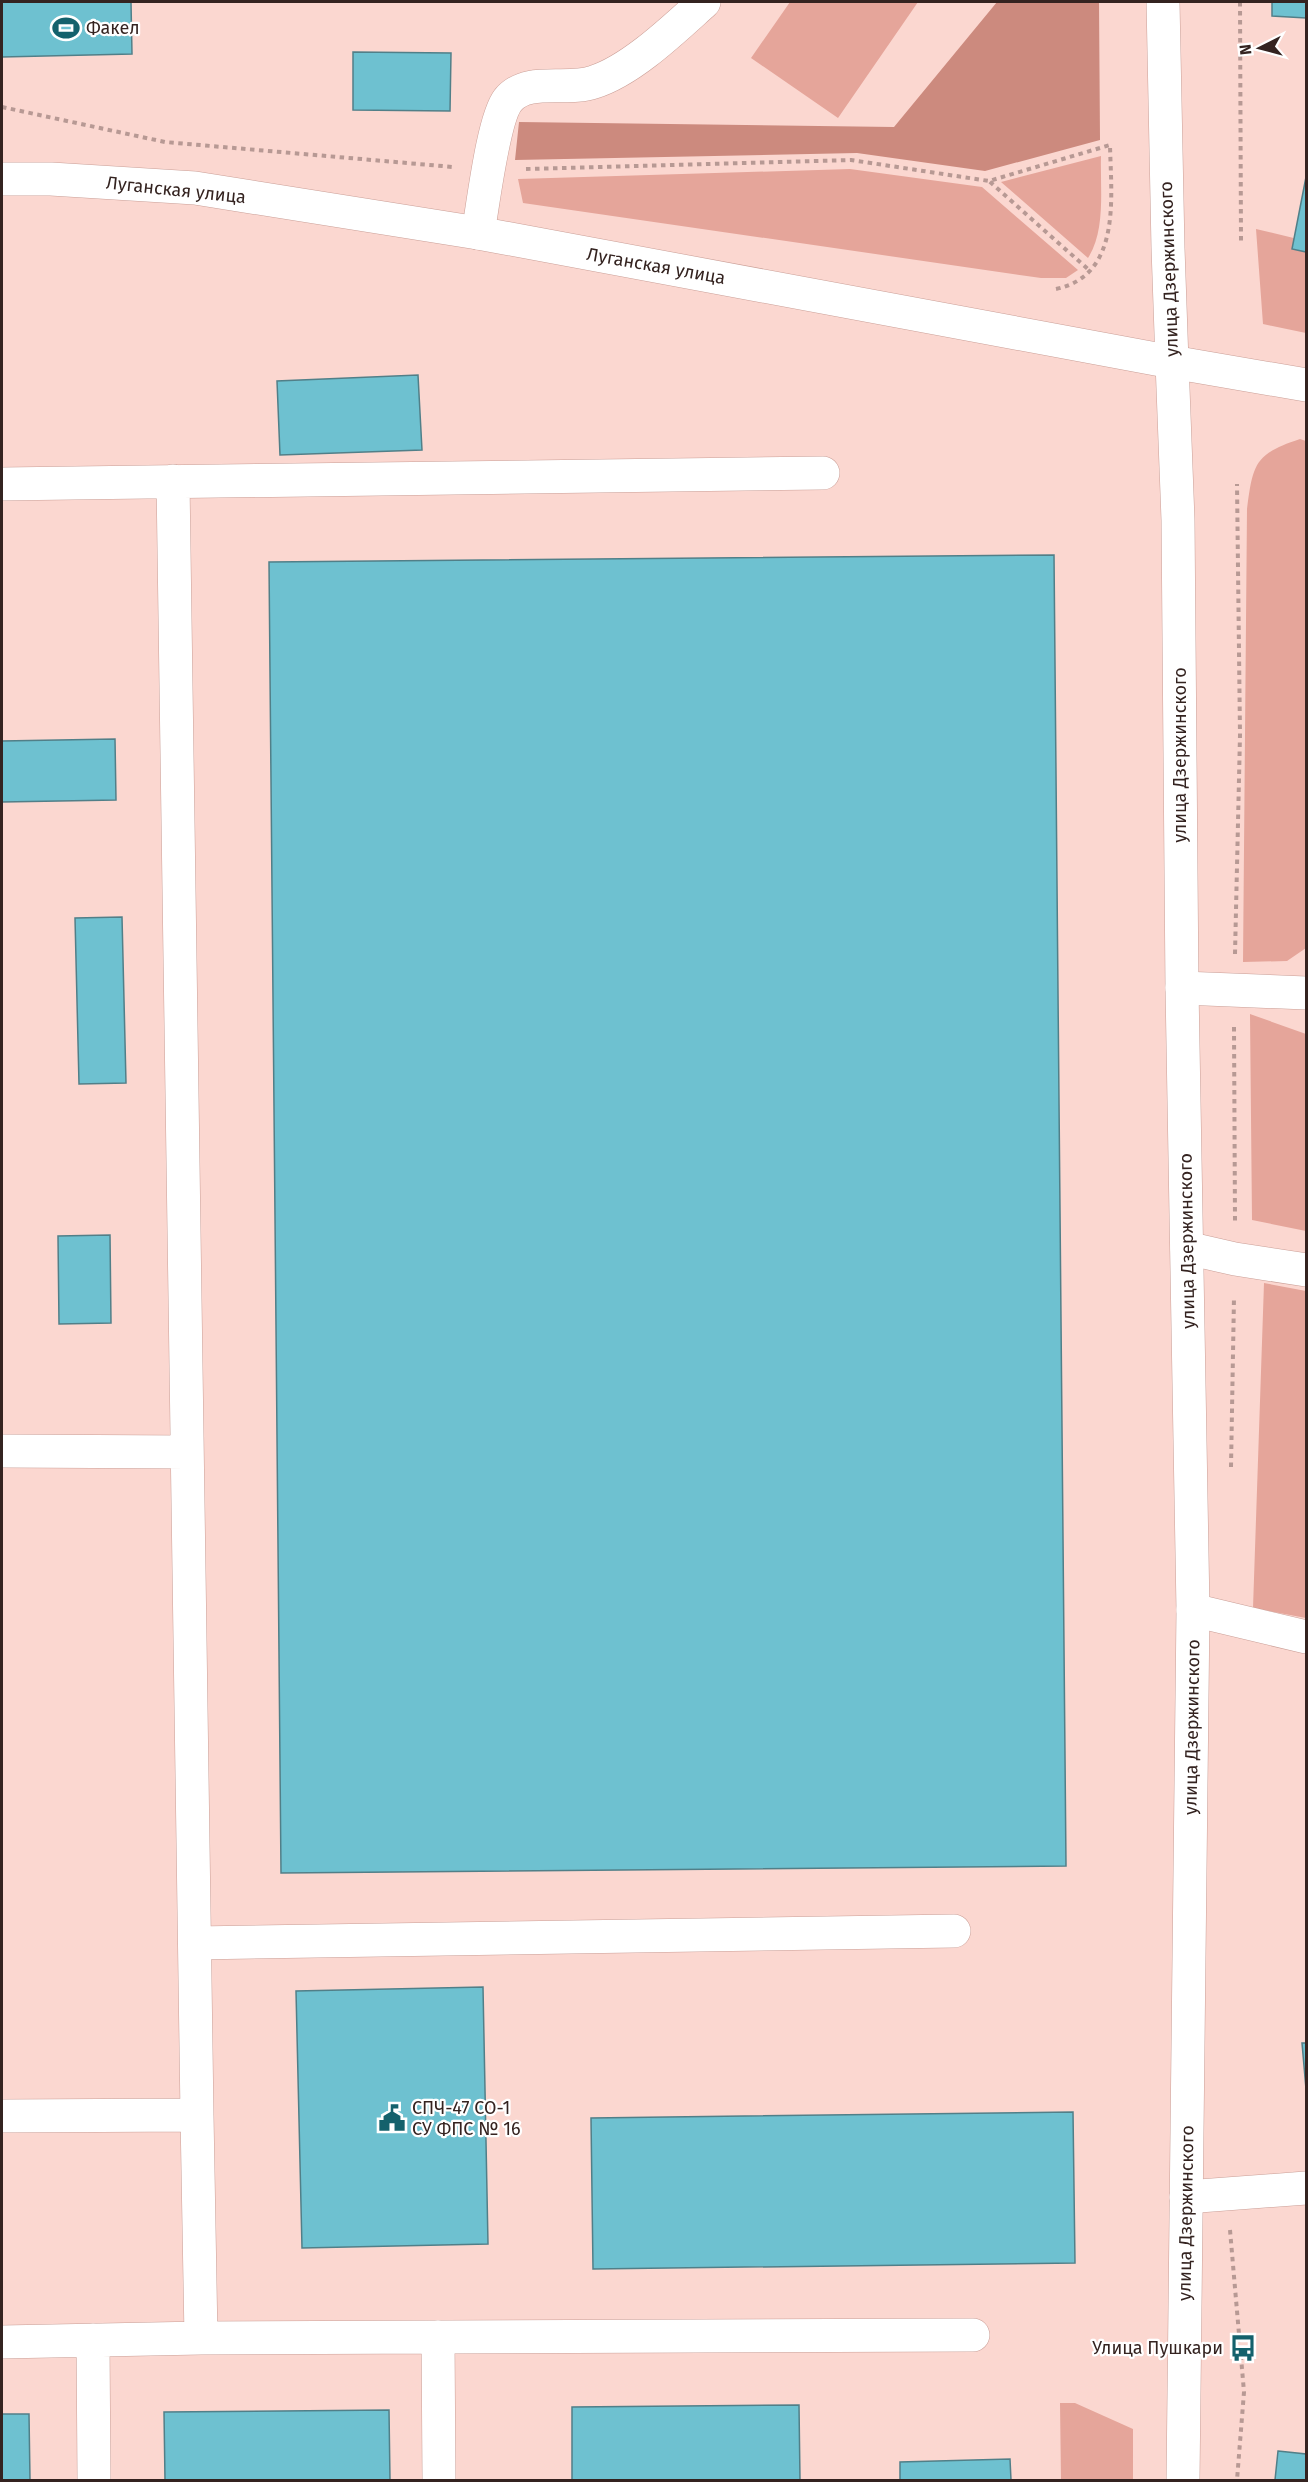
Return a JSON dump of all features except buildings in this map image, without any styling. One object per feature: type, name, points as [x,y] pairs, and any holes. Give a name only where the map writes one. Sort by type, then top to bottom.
[{"type":"main road","points":[[478,233],[501,114],[507,101],[518,91],[528,87],[575,86],[594,83],[608,76],[654,46],[704,2]]},
{"type":"main road","name":"улица Дзержинского","points":[[1164,2],[1167,237],[1178,520],[1182,988],[1193,1610],[1184,2481]]},
{"type":"main road","name":"Луганская улица","points":[[2,179],[51,179],[195,188],[478,233],[1306,386]]},
{"type":"main road","points":[[2,484],[823,473]]},
{"type":"main road","points":[[172,482],[201,2338]]},
{"type":"main road","points":[[1182,988],[1306,993]]},
{"type":"main road","points":[[1187,1248],[1235,1259],[1306,1270]]},
{"type":"main road","points":[[2,1451],[188,1452]]},
{"type":"main road","points":[[1193,1610],[1306,1637]]},
{"type":"main road","points":[[195,1943],[954,1931]]},
{"type":"main road","points":[[2,2116],[197,2115]]},
{"type":"main road","points":[[1186,2197],[1227,2196],[1306,2188]]},
{"type":"main road","points":[[2,2342],[201,2338],[973,2335]]},
{"type":"main road","points":[[438,2337],[439,2481]]},
{"type":"main road","points":[[93,2340],[94,2481]]},
{"type":"path","points":[[1240,2],[1241,242]]},
{"type":"path","points":[[1056,289],[1072,286],[1090,271],[1104,250],[1111,217],[1110,145],[988,181],[1090,271]]},
{"type":"path","points":[[1231,1475],[1235,1259],[1234,990],[1240,735],[1237,484]]},
{"type":"path","points":[[1227,2196],[1244,2392],[1237,2481]]},
{"type":"shaded area","points":[[790,2],[918,2],[838,118],[751,58]]},
{"type":"shaded area","points":[[997,2],[1099,2],[1100,140],[985,171],[857,153],[515,160],[519,122],[894,127]]},
{"type":"shaded area","points":[[1101,156],[1100,222],[1094,247],[1088,258],[1001,182]]},
{"type":"shaded area","points":[[850,169],[982,187],[1078,270],[1066,278],[1041,278],[523,203],[518,179]]},
{"type":"shaded area","points":[[1256,229],[1306,241],[1306,333],[1263,324]]},
{"type":"shaded area","points":[[1300,439],[1306,441],[1306,948],[1287,961],[1243,962],[1247,509],[1251,481],[1259,462],[1274,450]]},
{"type":"shaded area","points":[[1250,1014],[1306,1034],[1306,1231],[1252,1220]]},
{"type":"shaded area","points":[[1264,1283],[1306,1291],[1306,1618],[1253,1608]]},
{"type":"shaded area","points":[[1060,2403],[1075,2403],[1133,2429],[1133,2480],[1061,2480]]},
{"type":"place","name":"Факел","points":[[66,28]]},
{"type":"place","name":"СПЧ-47 СО-1 СУ ФПС № 16","points":[[392,2118]]},
{"type":"place","name":"Улица Пушкари","points":[[1243,2348]]}]
